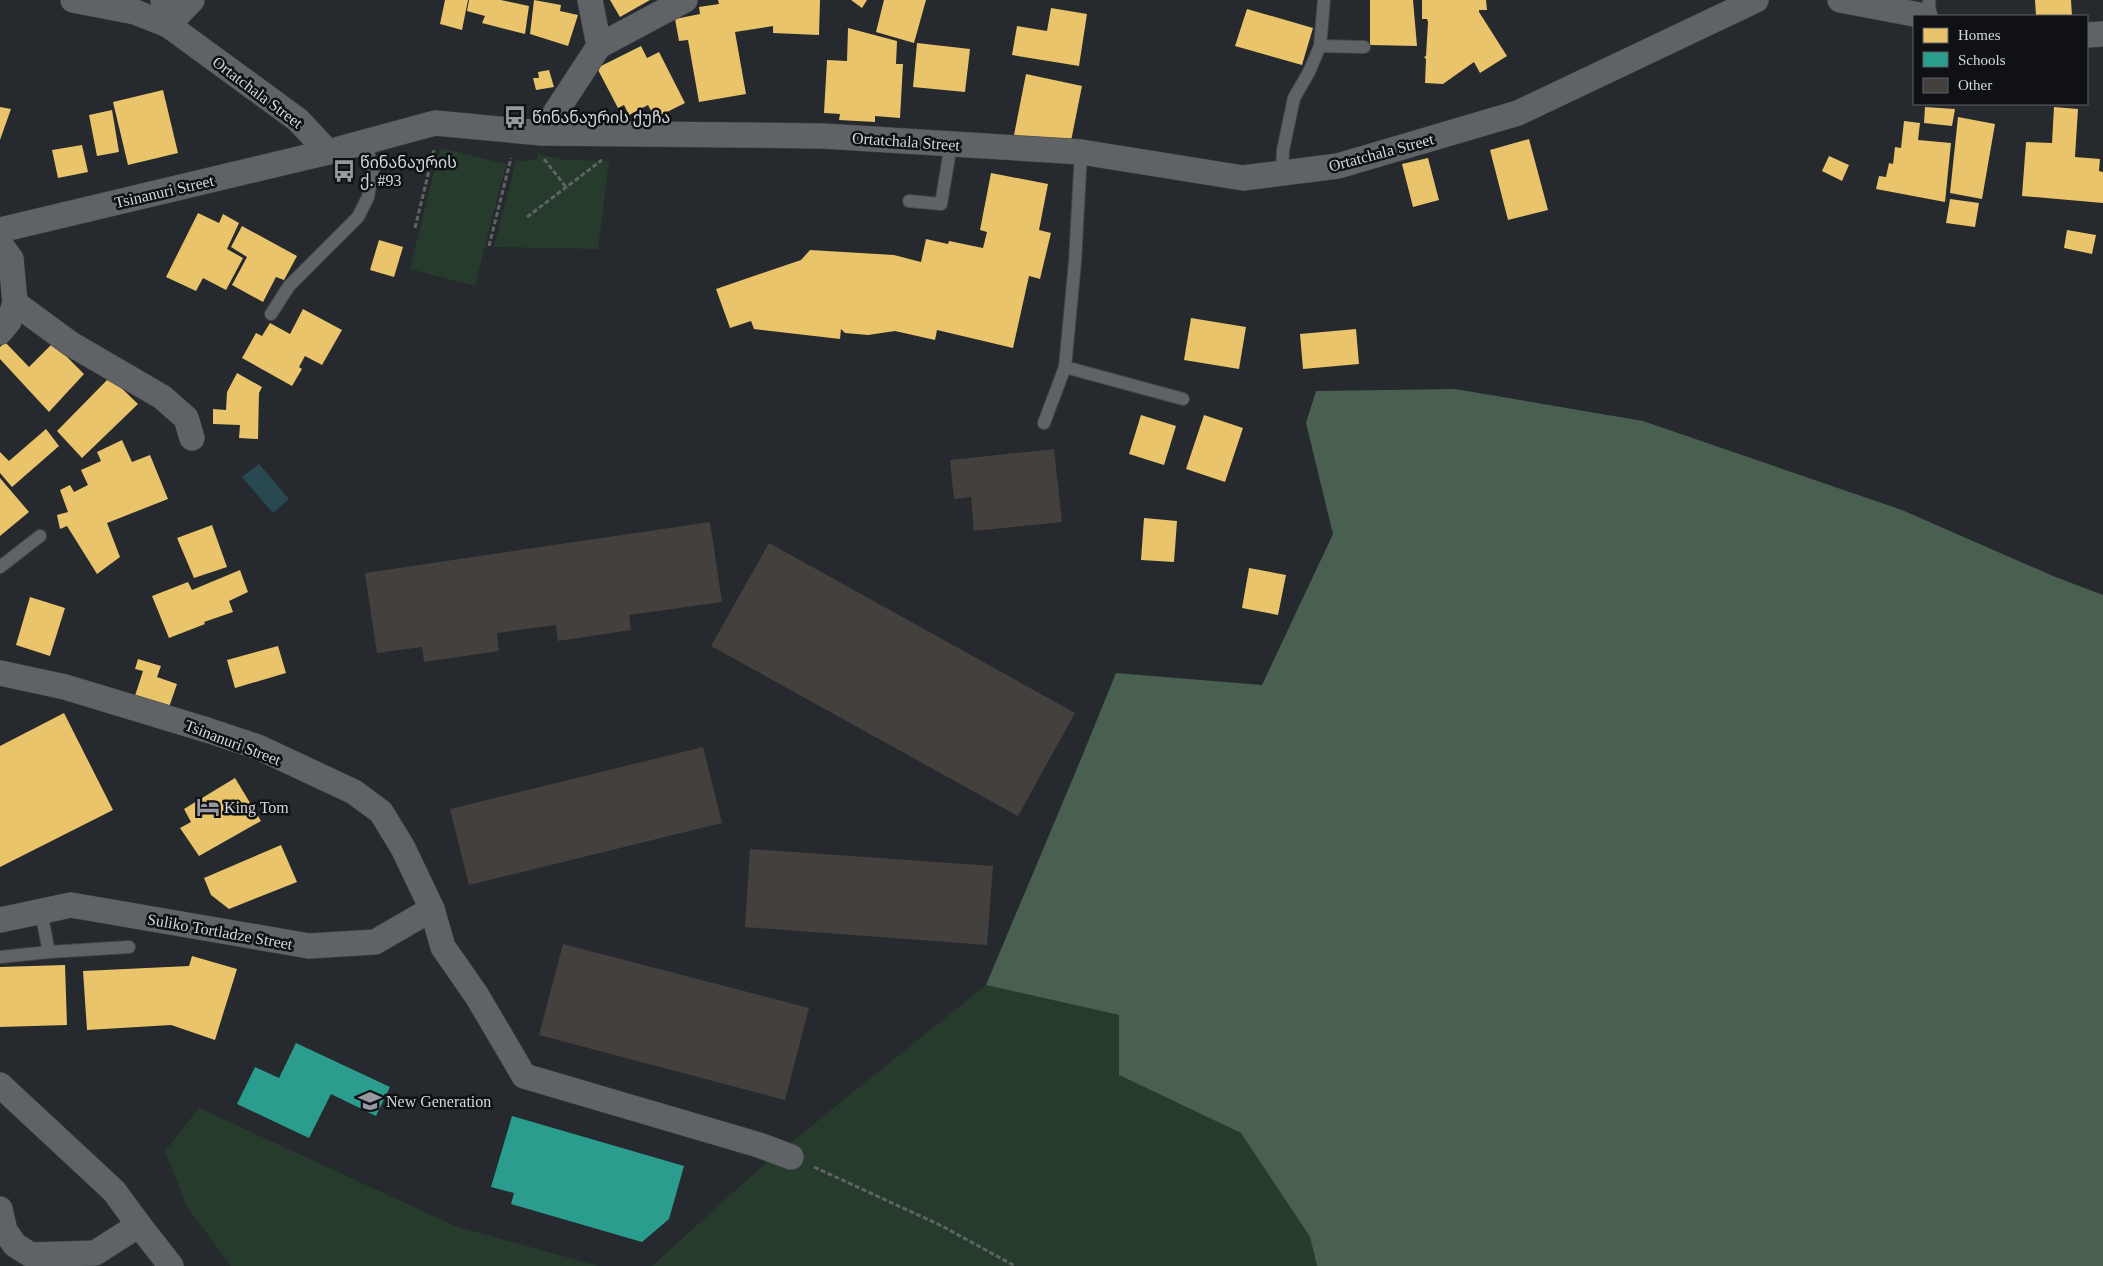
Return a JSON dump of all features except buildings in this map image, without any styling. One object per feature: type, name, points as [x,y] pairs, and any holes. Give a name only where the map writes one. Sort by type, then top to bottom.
[{"type":"street","name":"Ortatchala Street","points":[[73,0],[135,12],[168,25],[298,120],[328,152],[435,124],[542,142],[823,136],[1081,152],[1243,178],[1338,166],[1518,113],[1756,0]]},
{"type":"street","points":[[163,0],[168,25]]},
{"type":"street","points":[[168,25],[192,0]]},
{"type":"street","points":[[590,0],[599,46]]},
{"type":"street","points":[[542,142],[599,46],[686,0]]},
{"type":"street","points":[[1840,0],[1920,15]]},
{"type":"street","points":[[2088,35],[2103,34]]},
{"type":"street","name":"Tsinanuri Street","points":[[0,230],[328,152]]},
{"type":"street","points":[[0,244],[11,259],[15,303],[9,321],[0,332]]},
{"type":"street","points":[[15,303],[72,344],[162,397],[186,418],[192,438]]},
{"type":"street","name":"Tsinanuri Street","points":[[0,673],[66,687],[258,747],[354,792],[381,812],[403,848],[432,909],[444,947],[477,996],[524,1076],[741,1140],[791,1157]]},
{"type":"street","name":"Suliko Tortladze Street","points":[[0,920],[71,905],[309,946],[375,942],[432,909]]},
{"type":"street","points":[[0,1085],[114,1191],[172,1266]]},
{"type":"street","points":[[0,1209],[5,1231],[15,1245],[31,1255],[94,1253],[139,1225]]},
{"type":"lane","points":[[1282,173],[1283,150],[1294,98],[1309,72],[1320,46],[1324,0]]},
{"type":"lane","points":[[1930,0],[1930,15]]},
{"type":"lane","points":[[1320,46],[1364,47]]},
{"type":"lane","points":[[271,314],[290,286],[358,217],[368,197],[373,170],[365,141]]},
{"type":"lane","points":[[909,201],[941,204],[952,144]]},
{"type":"lane","points":[[1044,423],[1065,367],[1075,262],[1081,152]]},
{"type":"lane","points":[[1065,367],[1183,399]]},
{"type":"lane","points":[[0,567],[40,536]]},
{"type":"lane","points":[[41,912],[49,952]]},
{"type":"lane","points":[[0,958],[49,952],[129,947]]},
{"type":"path","points":[[542,142],[542,157],[566,187]]},
{"type":"path","points":[[415,228],[435,146]]},
{"type":"path","points":[[489,246],[512,158],[504,157]]},
{"type":"path","points":[[528,217],[606,157]]},
{"type":"path","points":[[791,1157],[942,1226],[1016,1266]]},
{"type":"green space","points":[[440,148],[506,164],[475,286],[410,269]]},
{"type":"green space","points":[[538,154],[566,160],[609,161],[598,249],[494,247],[516,161],[537,160]]},
{"type":"green space","points":[[1455,389],[1643,421],[1902,510],[2053,576],[2103,595],[2103,1266],[1317,1266],[1310,1237],[1241,1133],[1119,1075],[1119,1015],[986,985],[1116,673],[1262,685],[1333,534],[1306,423],[1316,391]]},
{"type":"green space","points":[[986,985],[1119,1015],[1119,1075],[1241,1133],[1310,1237],[1317,1266],[652,1266],[768,1161]]},
{"type":"green space","points":[[199,1108],[455,1226],[598,1266],[231,1266],[187,1207],[165,1151]]},
{"type":"water","points":[[259,464],[289,499],[273,513],[242,477]]},
{"type":"place","name":"წინანაურის ქუჩა","points":[[515,117]]},
{"type":"place","name":"წინანაურის ქ. #93","points":[[344,171]]},
{"type":"place","name":"King Tom","points":[[208,807]]},
{"type":"place","name":"New Generation","points":[[370,1101]]}]
